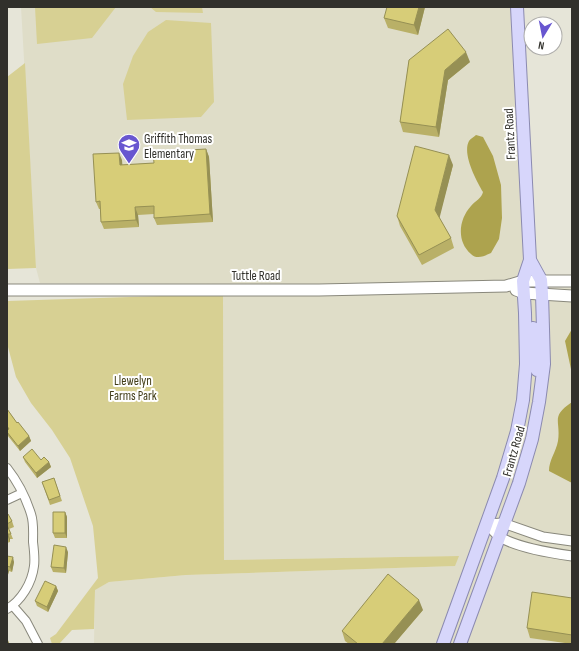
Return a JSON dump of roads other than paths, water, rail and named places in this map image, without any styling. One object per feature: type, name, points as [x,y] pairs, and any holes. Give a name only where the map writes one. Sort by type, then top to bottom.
[{"type":"main road","name":"Frantz Road","points":[[443,644],[503,478],[516,435],[523,400],[526,364],[526,289],[530,260],[517,7]]},
{"type":"main road","name":"Frantz Road","points":[[460,644],[503,523],[519,483],[532,439],[544,364],[541,280],[530,260]]},
{"type":"main road","points":[[526,289],[541,280],[572,281]]},
{"type":"main road","name":"Tuttle Road","points":[[7,290],[319,290],[506,286],[526,289]]},
{"type":"main road","points":[[526,289],[542,294],[572,296]]},
{"type":"main road","points":[[526,289],[540,395]]},
{"type":"street","points":[[7,468],[22,492],[32,516],[34,567],[21,598],[10,608],[26,621],[38,644]]},
{"type":"street","points":[[7,500],[22,492]]},
{"type":"street","points":[[487,524],[503,523],[543,537],[572,541]]},
{"type":"street","points":[[487,524],[499,536],[541,551],[572,556]]},
{"type":"place","name":"Griffith Thomas Elementary","points":[[129,164]]},
{"type":"park label","name":"Llewelyn Farms Park","points":[[133,388]]}]
